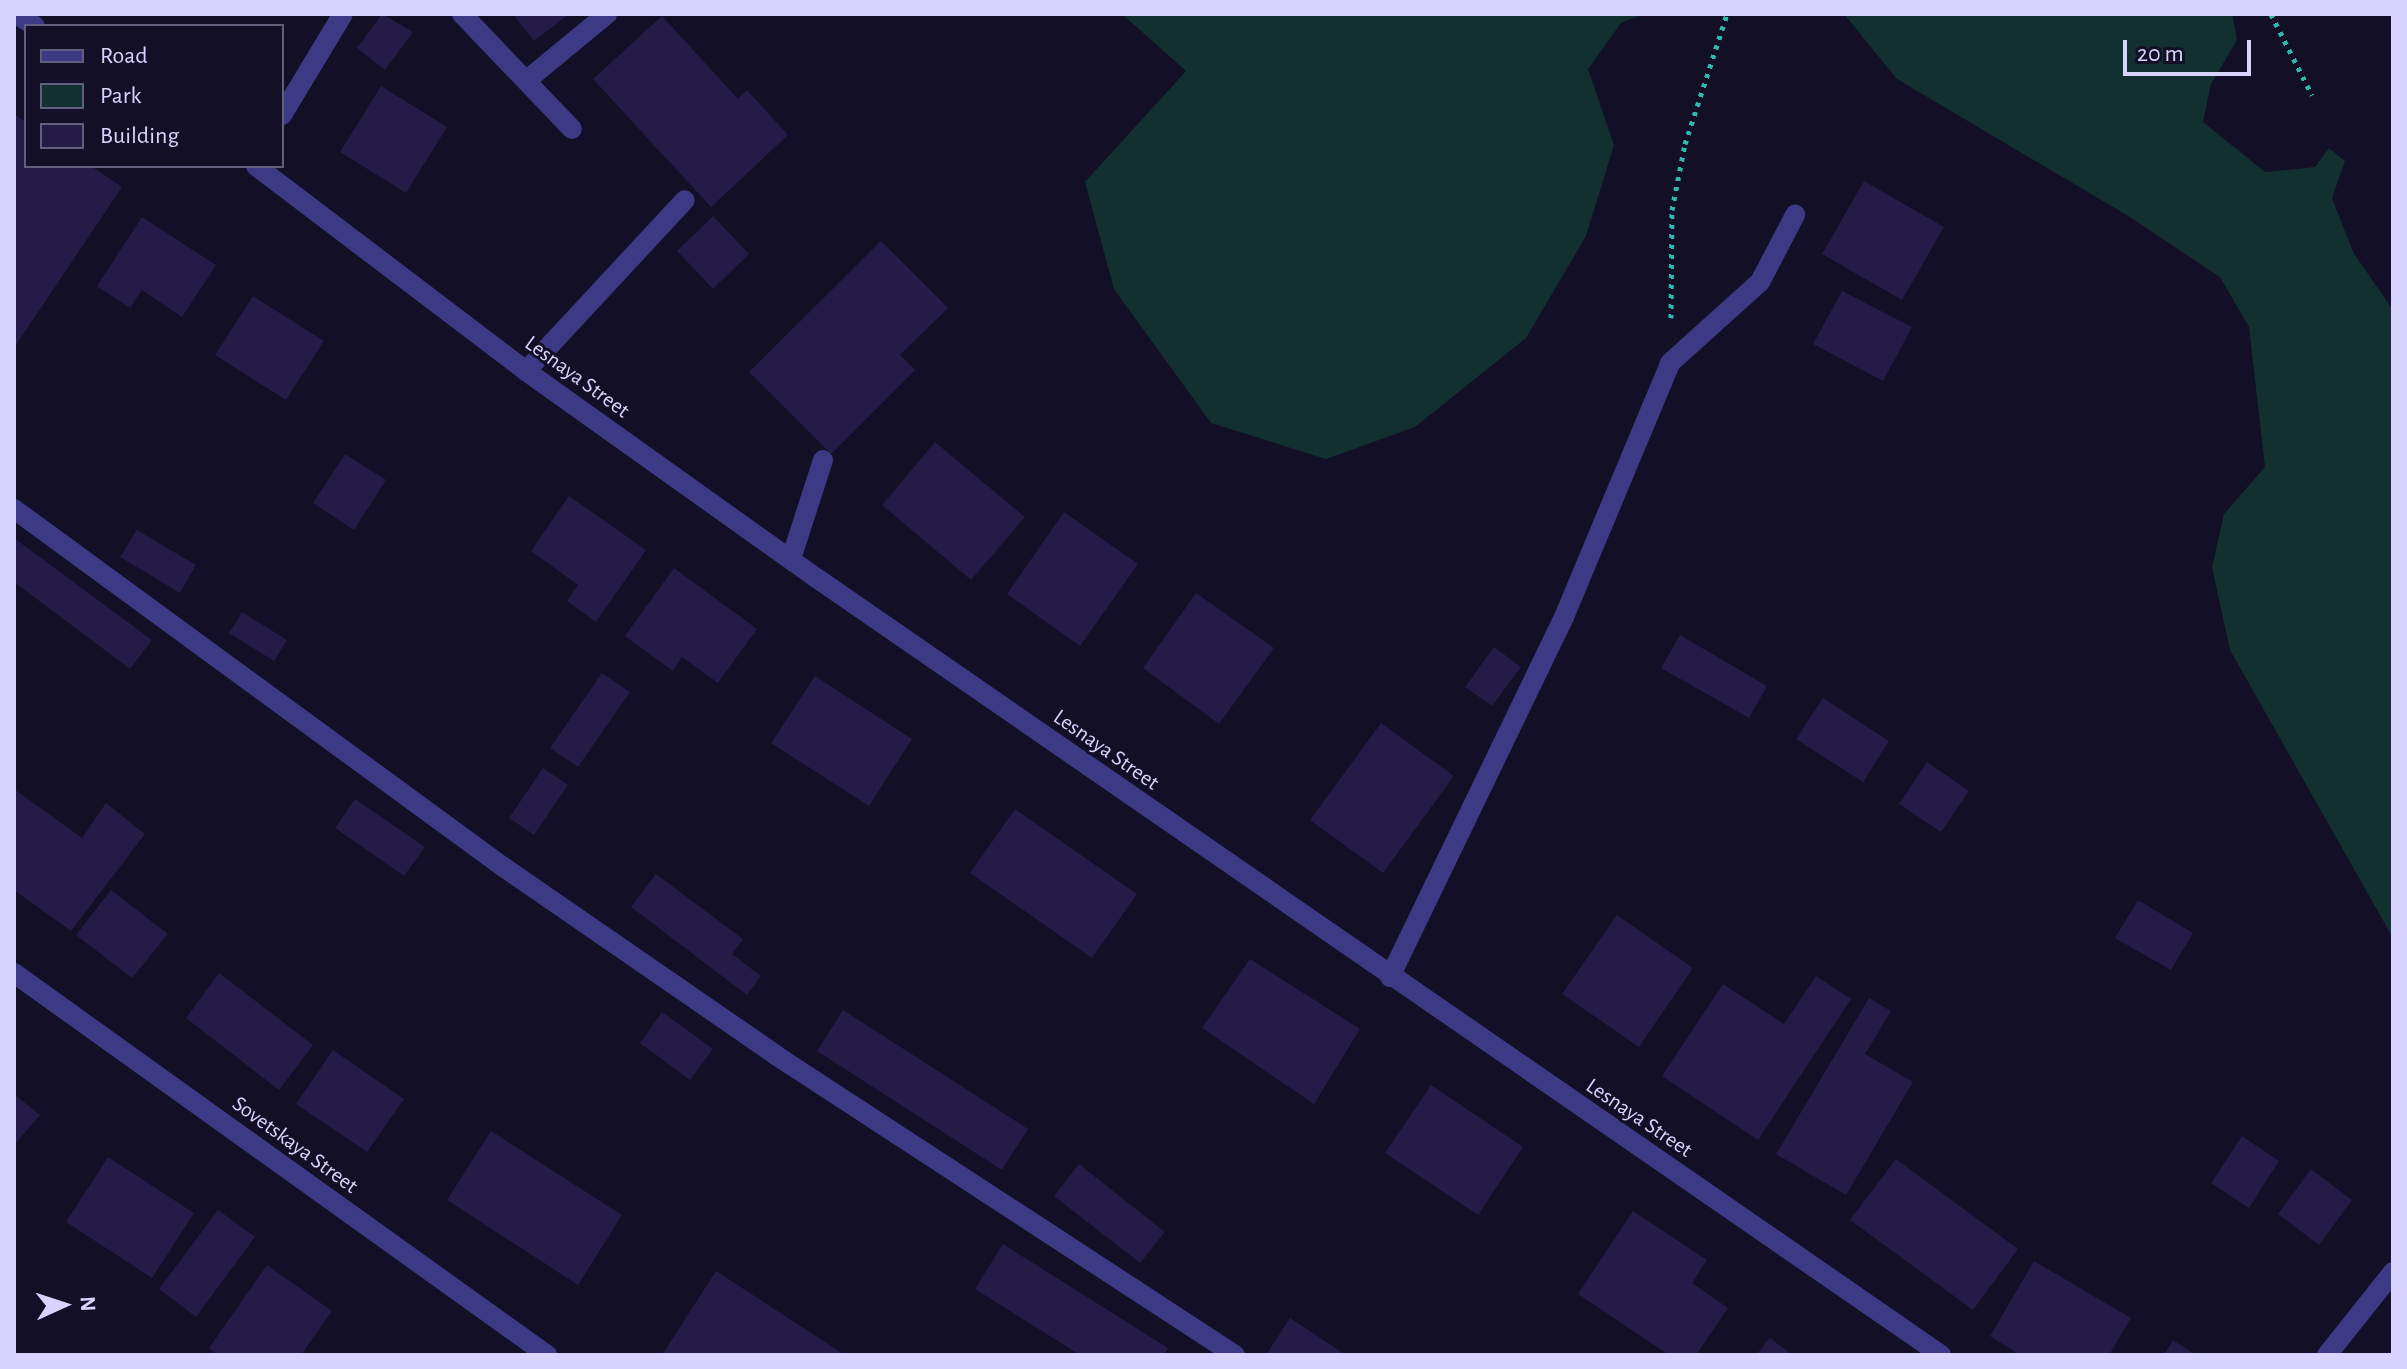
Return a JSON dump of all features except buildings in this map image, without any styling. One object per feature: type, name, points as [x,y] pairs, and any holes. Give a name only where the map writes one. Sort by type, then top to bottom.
[{"type":"street","points":[[284,112],[343,14]]},
{"type":"street","points":[[462,14],[572,129]]},
{"type":"street","points":[[527,80],[607,14]]},
{"type":"street","name":"Lesnaya Street","points":[[259,168],[526,371],[791,559],[1390,977],[1941,1355]]},
{"type":"street","points":[[526,371],[685,200]]},
{"type":"street","points":[[1390,977],[1564,617],[1670,363],[1760,282],[1795,215]]},
{"type":"street","points":[[791,559],[823,460]]},
{"type":"street","points":[[14,509],[528,884],[777,1056],[1235,1355]]},
{"type":"street","name":"Sovetskaya Street","points":[[14,973],[547,1355]]},
{"type":"street","points":[[2327,1355],[2393,1272]]},
{"type":"path","points":[[1670,363],[1672,210],[1685,144],[1727,14]]},
{"type":"path","points":[[2271,14],[2312,95]]},
{"type":"green space","points":[[1122,14],[1644,14],[1621,23],[1588,69],[1614,145],[1586,236],[1526,338],[1415,427],[1326,459],[1211,423],[1114,289],[1085,182],[1186,71]]},
{"type":"green space","points":[[1844,14],[2232,14],[2237,40],[2211,84],[2203,122],[2265,172],[2315,167],[2329,148],[2345,161],[2332,198],[2353,252],[2393,310],[2393,938],[2230,650],[2212,567],[2224,514],[2265,467],[2249,327],[2220,277],[2130,217],[1897,79]]}]
